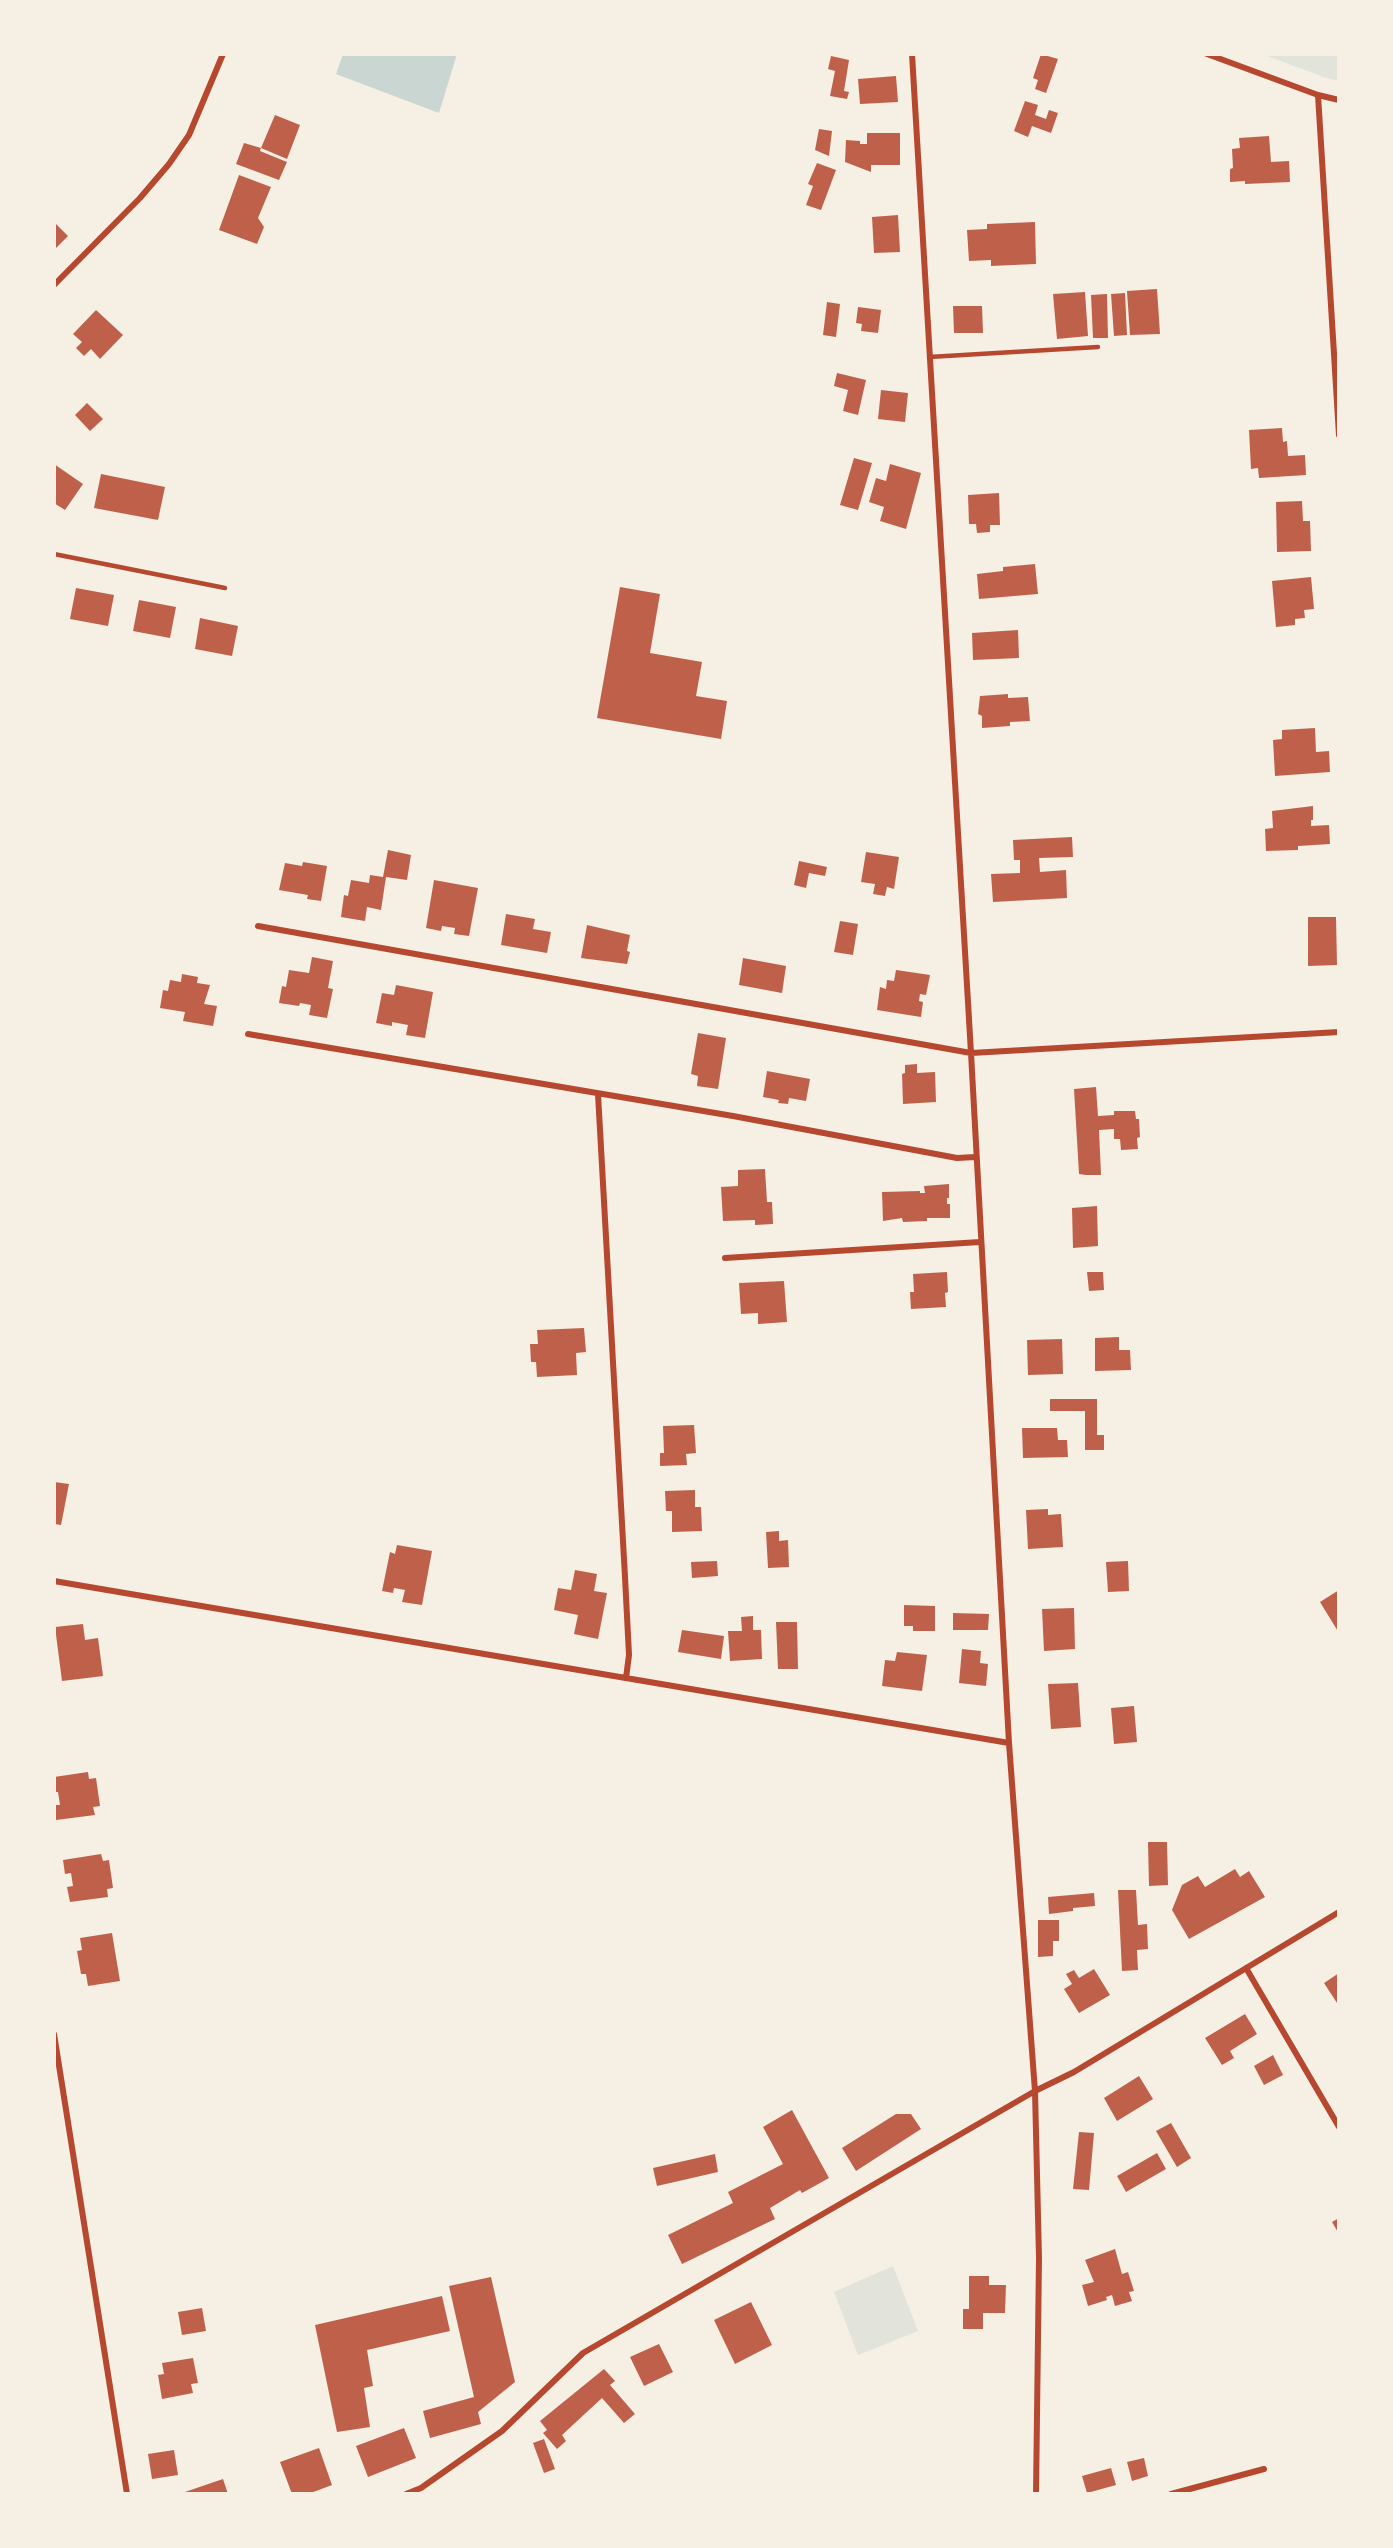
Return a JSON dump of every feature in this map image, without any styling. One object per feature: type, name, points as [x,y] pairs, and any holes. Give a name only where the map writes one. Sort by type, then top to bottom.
[{"type":"street","points":[[54,285],[140,198],[169,164],[189,135],[223,54]]},
{"type":"street","points":[[912,54],[1009,1743],[1035,2091],[1039,2258],[1036,2494]]},
{"type":"street","points":[[1207,54],[1318,95],[1339,100]]},
{"type":"street","points":[[1318,95],[1339,435]]},
{"type":"street","points":[[258,926],[971,1053],[1339,1032]]},
{"type":"street","points":[[248,1034],[957,1158],[975,1157]]},
{"type":"street","points":[[598,1094],[629,1655],[626,1678]]},
{"type":"street","points":[[725,1258],[980,1242]]},
{"type":"street","points":[[54,1581],[1009,1743]]},
{"type":"street","points":[[406,2494],[421,2488],[502,2431],[583,2354],[1035,2091],[1074,2072],[1339,1912]]},
{"type":"street","points":[[1246,1968],[1339,2127]]},
{"type":"street","points":[[54,2034],[127,2494]]},
{"type":"street","points":[[1171,2494],[1264,2469]]},
{"type":"lane","points":[[929,357],[1098,347]]},
{"type":"lane","points":[[54,554],[225,588]]},
{"type":"shaded area","points":[[343,54],[457,54],[439,113],[336,74]]},
{"type":"shaded area","points":[[1262,54],[1339,54],[1339,81],[1326,78]]},
{"type":"shaded area","points":[[893,2266],[918,2331],[858,2355],[834,2292]]},
{"type":"building","points":[[1041,54],[1058,59],[1046,93],[1035,89],[1038,80],[1033,78]]},
{"type":"building","points":[[831,56],[849,60],[844,91],[849,92],[847,99],[830,96],[835,71],[828,69]]},
{"type":"building","points":[[896,76],[898,102],[860,104],[858,79]]},
{"type":"building","points":[[1025,101],[1038,105],[1035,115],[1046,119],[1049,110],[1058,113],[1051,133],[1032,126],[1028,137],[1014,131]]},
{"type":"building","points":[[275,115],[300,125],[287,159],[261,148]]},
{"type":"building","points":[[819,129],[832,131],[829,156],[815,150]]},
{"type":"building","points":[[867,133],[900,133],[900,165],[871,165],[871,172],[845,162],[846,140],[867,144]]},
{"type":"building","points":[[1269,136],[1271,162],[1289,161],[1290,182],[1245,184],[1245,181],[1230,182],[1230,169],[1233,168],[1232,149],[1240,148],[1239,138]]},
{"type":"building","points":[[244,143],[261,148],[260,151],[287,162],[279,180],[236,164]]},
{"type":"building","points":[[817,163],[836,170],[821,210],[806,205],[813,186],[808,184]]},
{"type":"building","points":[[239,175],[271,187],[258,218],[264,227],[257,244],[219,230]]},
{"type":"building","points":[[898,215],[900,252],[874,253],[872,217]]},
{"type":"building","points":[[54,222],[68,236],[54,250]]},
{"type":"building","points":[[1035,222],[1036,264],[991,266],[991,260],[969,261],[967,230],[987,229],[987,224]]},
{"type":"building","points":[[1157,289],[1160,334],[1130,335],[1127,291]]},
{"type":"building","points":[[1085,292],[1088,336],[1057,339],[1053,294]]},
{"type":"building","points":[[1125,293],[1127,335],[1114,336],[1111,294]]},
{"type":"building","points":[[1107,294],[1108,338],[1093,338],[1091,295]]},
{"type":"building","points":[[827,302],[840,304],[836,337],[823,335]]},
{"type":"building","points":[[953,306],[982,306],[983,333],[954,333]]},
{"type":"building","points":[[858,307],[881,310],[878,333],[861,331],[862,324],[856,323]]},
{"type":"building","points":[[96,310],[123,335],[100,359],[91,349],[84,356],[76,348],[82,342],[73,334]]},
{"type":"building","points":[[837,373],[866,380],[858,415],[843,411],[848,390],[834,386]]},
{"type":"building","points":[[881,390],[908,393],[905,422],[878,419]]},
{"type":"building","points":[[87,403],[103,419],[90,431],[75,415]]},
{"type":"building","points":[[1282,428],[1283,442],[1287,441],[1288,456],[1305,455],[1306,475],[1259,478],[1258,468],[1251,469],[1249,430]]},
{"type":"building","points":[[854,458],[872,463],[858,510],[840,505]]},
{"type":"building","points":[[54,464],[83,484],[65,510],[54,503]]},
{"type":"building","points":[[890,464],[921,473],[906,529],[880,521],[884,507],[869,502],[876,478],[886,481]]},
{"type":"building","points":[[101,474],[165,487],[158,520],[94,508]]},
{"type":"building","points":[[999,493],[1000,525],[990,525],[990,532],[977,533],[976,524],[969,524],[968,495]]},
{"type":"building","points":[[1302,501],[1303,521],[1310,521],[1311,551],[1277,552],[1276,502]]},
{"type":"building","points":[[1035,564],[1038,594],[979,599],[977,574],[1003,571],[1003,567]]},
{"type":"building","points":[[1311,577],[1314,609],[1304,610],[1305,618],[1295,619],[1295,625],[1276,627],[1272,581]]},
{"type":"building","points":[[620,587],[660,594],[650,653],[702,662],[696,696],[727,701],[721,739],[597,718]]},
{"type":"building","points":[[76,588],[114,595],[108,626],[70,619]]},
{"type":"building","points":[[139,600],[176,607],[170,638],[133,631]]},
{"type":"building","points":[[200,618],[238,626],[232,656],[195,649]]},
{"type":"building","points":[[1018,630],[1019,658],[973,660],[972,633]]},
{"type":"building","points":[[1008,694],[1008,698],[1028,697],[1030,721],[1010,722],[1010,726],[982,728],[982,716],[978,714],[980,696]]},
{"type":"building","points":[[1315,728],[1316,752],[1329,751],[1330,772],[1275,776],[1273,740],[1282,739],[1282,730]]},
{"type":"building","points":[[1313,806],[1311,826],[1329,825],[1330,844],[1298,846],[1298,850],[1266,851],[1265,829],[1273,828],[1272,811]]},
{"type":"building","points":[[1072,837],[1073,857],[1039,858],[1040,872],[1066,870],[1067,898],[993,902],[991,874],[1020,873],[1020,860],[1014,860],[1013,840]]},
{"type":"building","points":[[388,850],[411,855],[407,880],[386,877],[381,910],[367,907],[365,921],[341,917],[344,895],[348,896],[351,880],[369,883],[370,875],[383,877]]},
{"type":"building","points":[[866,852],[899,857],[894,889],[887,887],[885,896],[873,894],[875,884],[861,882]]},
{"type":"building","points":[[799,861],[827,867],[825,876],[809,873],[806,888],[794,885]]},
{"type":"building","points":[[303,862],[327,866],[321,901],[307,899],[308,895],[279,890],[285,863],[302,866]]},
{"type":"building","points":[[434,880],[478,888],[469,936],[454,934],[455,928],[442,926],[441,931],[426,928]]},
{"type":"building","points":[[506,914],[535,919],[533,929],[551,932],[547,953],[501,945]]},
{"type":"building","points":[[1308,917],[1336,917],[1337,965],[1308,966]]},
{"type":"building","points":[[840,921],[858,924],[853,955],[834,952]]},
{"type":"building","points":[[587,925],[630,935],[627,964],[581,958]]},
{"type":"building","points":[[312,957],[333,961],[328,988],[333,989],[327,1018],[309,1015],[311,1005],[279,1003],[282,986],[286,987],[289,970],[309,973]]},
{"type":"building","points":[[743,958],[786,966],[782,993],[739,985]]},
{"type":"building","points":[[896,970],[930,975],[926,995],[920,994],[919,1001],[923,1002],[921,1017],[877,1010],[880,987],[886,989],[887,980],[894,981]]},
{"type":"building","points":[[182,974],[198,977],[197,983],[210,985],[204,1004],[217,1006],[213,1026],[183,1021],[185,1012],[160,1008],[163,990],[168,991],[170,980],[181,982]]},
{"type":"building","points":[[396,985],[433,992],[425,1038],[406,1035],[408,1025],[392,1022],[392,1026],[376,1023],[382,993],[394,995]]},
{"type":"building","points":[[698,1033],[726,1038],[718,1089],[697,1086],[698,1076],[691,1074]]},
{"type":"building","points":[[917,1064],[917,1073],[935,1072],[936,1102],[903,1104],[902,1074],[905,1073],[905,1065]]},
{"type":"building","points":[[767,1071],[810,1079],[806,1101],[789,1098],[788,1104],[763,1097]]},
{"type":"building","points":[[1096,1087],[1098,1116],[1114,1115],[1114,1111],[1135,1111],[1136,1119],[1139,1119],[1138,1149],[1121,1150],[1120,1139],[1114,1139],[1114,1129],[1099,1130],[1101,1175],[1079,1174],[1074,1089]]},
{"type":"building","points":[[765,1169],[767,1202],[772,1202],[773,1224],[755,1225],[755,1220],[723,1221],[721,1187],[738,1186],[738,1170]]},
{"type":"building","points":[[949,1184],[947,1204],[950,1204],[950,1218],[927,1218],[927,1221],[903,1222],[902,1218],[883,1221],[882,1192],[920,1191],[920,1193],[925,1193],[924,1186]]},
{"type":"building","points":[[1097,1206],[1098,1246],[1073,1248],[1072,1208]]},
{"type":"building","points":[[947,1272],[946,1307],[911,1309],[910,1292],[914,1292],[913,1274]]},
{"type":"building","points":[[1087,1272],[1103,1272],[1104,1290],[1089,1291]]},
{"type":"building","points":[[784,1281],[787,1322],[758,1324],[758,1313],[741,1314],[739,1283]]},
{"type":"building","points":[[584,1328],[586,1352],[576,1353],[577,1375],[537,1377],[536,1362],[531,1362],[530,1344],[538,1344],[537,1330]]},
{"type":"building","points":[[1119,1337],[1119,1350],[1130,1350],[1131,1370],[1095,1371],[1095,1338]]},
{"type":"building","points":[[1062,1339],[1063,1374],[1028,1375],[1027,1340]]},
{"type":"building","points":[[1050,1399],[1097,1399],[1097,1435],[1104,1435],[1104,1450],[1085,1450],[1085,1411],[1050,1411]]},
{"type":"building","points":[[694,1425],[696,1453],[686,1454],[687,1465],[660,1466],[660,1453],[664,1453],[663,1426]]},
{"type":"building","points":[[1022,1428],[1057,1428],[1058,1440],[1067,1440],[1068,1457],[1023,1458]]},
{"type":"building","points":[[54,1482],[69,1484],[61,1525],[54,1524]]},
{"type":"building","points":[[695,1490],[695,1507],[701,1507],[702,1531],[672,1532],[672,1511],[666,1511],[665,1491]]},
{"type":"building","points":[[1048,1509],[1048,1515],[1061,1514],[1063,1547],[1028,1549],[1026,1510]]},
{"type":"building","points":[[779,1531],[779,1541],[788,1540],[789,1567],[768,1568],[766,1532]]},
{"type":"building","points":[[397,1545],[432,1551],[422,1605],[402,1602],[405,1590],[394,1588],[393,1593],[382,1591],[390,1552],[395,1554]]},
{"type":"building","points":[[717,1561],[718,1576],[692,1578],[691,1562]]},
{"type":"building","points":[[1128,1561],[1129,1591],[1108,1592],[1106,1562]]},
{"type":"building","points":[[575,1570],[597,1574],[594,1591],[607,1593],[598,1639],[574,1634],[578,1615],[554,1610],[558,1588],[571,1590]]},
{"type":"building","points":[[1339,1590],[1339,1633],[1320,1602]]},
{"type":"building","points":[[904,1605],[935,1606],[935,1631],[913,1631],[913,1626],[904,1626]]},
{"type":"building","points":[[1074,1608],[1075,1649],[1044,1651],[1042,1609]]},
{"type":"building","points":[[953,1613],[989,1614],[988,1630],[953,1630]]},
{"type":"building","points":[[753,1616],[753,1630],[761,1630],[762,1659],[730,1661],[728,1631],[742,1631],[741,1617]]},
{"type":"building","points":[[776,1622],[797,1622],[798,1669],[778,1669]]},
{"type":"building","points":[[83,1624],[85,1640],[98,1638],[103,1676],[62,1681],[55,1627]]},
{"type":"building","points":[[682,1630],[724,1636],[721,1659],[678,1652]]},
{"type":"building","points":[[962,1649],[981,1651],[980,1663],[988,1664],[986,1686],[959,1683]]},
{"type":"building","points":[[897,1652],[927,1655],[922,1691],[882,1686],[885,1660],[895,1661]]},
{"type":"building","points":[[1078,1683],[1081,1727],[1051,1729],[1048,1684]]},
{"type":"building","points":[[1134,1706],[1137,1742],[1114,1744],[1111,1708]]},
{"type":"building","points":[[88,1772],[89,1779],[96,1778],[100,1806],[93,1807],[95,1815],[56,1820],[54,1805],[60,1805],[58,1792],[54,1792],[54,1777]]},
{"type":"building","points":[[1148,1842],[1167,1842],[1168,1885],[1149,1886]]},
{"type":"building","points":[[101,1854],[103,1861],[109,1860],[113,1888],[107,1889],[108,1897],[70,1902],[67,1887],[73,1886],[71,1873],[65,1874],[63,1860]]},
{"type":"building","points":[[1235,1869],[1240,1877],[1249,1871],[1265,1897],[1189,1939],[1172,1910],[1182,1885],[1198,1876],[1205,1887]]},
{"type":"building","points":[[1118,1890],[1136,1890],[1138,1925],[1147,1924],[1148,1949],[1137,1950],[1138,1970],[1122,1971]]},
{"type":"building","points":[[1094,1893],[1095,1906],[1049,1914],[1048,1897]]},
{"type":"building","points":[[1038,1920],[1059,1920],[1059,1941],[1053,1941],[1053,1956],[1038,1957]]},
{"type":"building","points":[[112,1933],[120,1981],[88,1986],[86,1974],[81,1974],[77,1951],[82,1950],[80,1938]]},
{"type":"building","points":[[1094,1969],[1110,1995],[1079,2013],[1064,1989],[1072,1984],[1066,1974],[1074,1970],[1079,1978]]},
{"type":"building","points":[[1339,1973],[1339,2006],[1324,1983]]},
{"type":"building","points":[[1245,2014],[1257,2034],[1230,2051],[1234,2058],[1222,2065],[1205,2038]]},
{"type":"building","points":[[1273,2055],[1283,2075],[1264,2085],[1254,2066]]},
{"type":"building","points":[[1139,2076],[1153,2099],[1117,2121],[1104,2098]]},
{"type":"building","points":[[792,2110],[829,2178],[802,2193],[800,2190],[770,2208],[775,2219],[682,2264],[668,2235],[733,2203],[728,2192],[783,2164],[763,2127]]},
{"type":"building","points":[[896,2114],[911,2114],[921,2129],[856,2171],[842,2148]]},
{"type":"building","points":[[1171,2123],[1191,2158],[1177,2167],[1156,2131]]},
{"type":"building","points":[[1079,2132],[1094,2133],[1089,2190],[1073,2189]]},
{"type":"building","points":[[1157,2153],[1166,2169],[1126,2192],[1117,2176]]},
{"type":"building","points":[[715,2154],[718,2172],[657,2186],[653,2168]]},
{"type":"building","points":[[1339,2218],[1339,2234],[1332,2222]]},
{"type":"building","points":[[1115,2249],[1122,2274],[1128,2272],[1134,2291],[1129,2292],[1132,2301],[1115,2306],[1112,2295],[1106,2297],[1107,2300],[1088,2306],[1082,2285],[1094,2282],[1085,2260]]},
{"type":"building","points":[[969,2276],[989,2276],[989,2285],[1006,2285],[1005,2313],[983,2313],[983,2329],[963,2329],[963,2309],[969,2309]]},
{"type":"building","points":[[491,2277],[515,2382],[478,2412],[481,2424],[430,2438],[423,2411],[474,2397],[449,2286]]},
{"type":"building","points":[[442,2296],[450,2331],[367,2350],[373,2386],[364,2388],[370,2427],[337,2432],[315,2325]]},
{"type":"building","points":[[751,2302],[772,2345],[735,2364],[714,2320]]},
{"type":"building","points":[[202,2308],[206,2331],[182,2335],[178,2312]]},
{"type":"building","points":[[659,2344],[673,2372],[644,2386],[630,2357]]},
{"type":"building","points":[[193,2358],[198,2383],[191,2384],[193,2393],[162,2399],[158,2375],[164,2374],[162,2363]]},
{"type":"building","points":[[604,2369],[615,2381],[610,2385],[635,2414],[624,2423],[602,2398],[562,2435],[566,2441],[557,2449],[543,2433],[547,2430],[540,2421]]},
{"type":"building","points":[[404,2428],[416,2458],[368,2477],[356,2446]]},
{"type":"building","points":[[544,2439],[555,2469],[544,2473],[533,2443]]},
{"type":"building","points":[[319,2448],[332,2485],[308,2494],[292,2494],[280,2462]]},
{"type":"building","points":[[174,2450],[178,2475],[152,2479],[148,2454]]},
{"type":"building","points":[[1144,2458],[1148,2476],[1132,2481],[1127,2462]]},
{"type":"building","points":[[1111,2468],[1116,2485],[1087,2493],[1082,2476]]},
{"type":"building","points":[[223,2479],[228,2494],[179,2494]]}]
